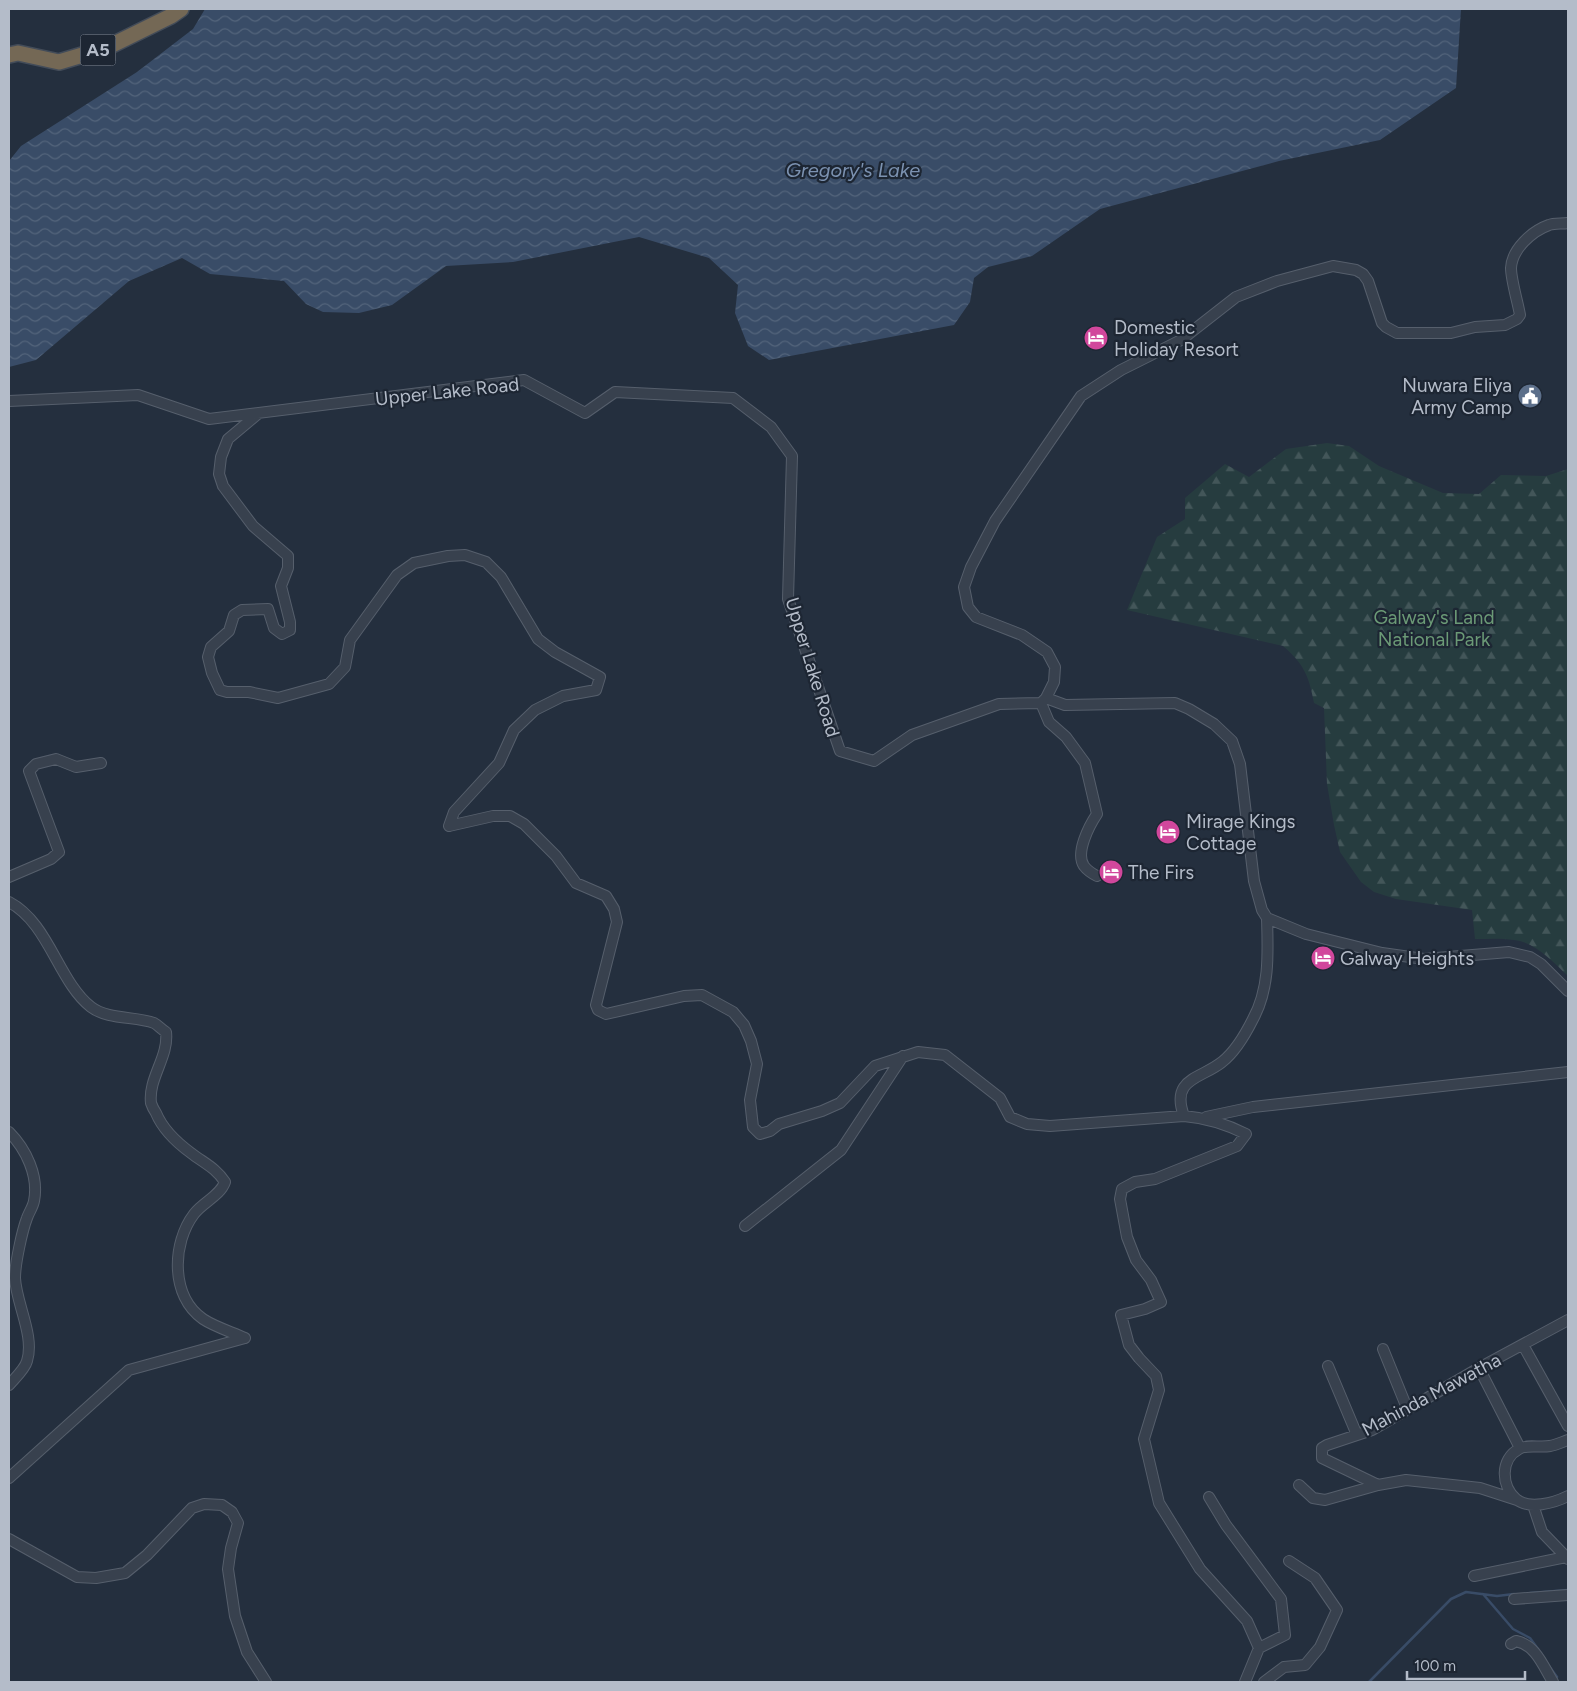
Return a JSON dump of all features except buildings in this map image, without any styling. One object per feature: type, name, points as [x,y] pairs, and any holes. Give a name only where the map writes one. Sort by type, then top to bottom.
[{"type":"highway","name":"A5","points":[[9,55],[18,53],[58,62],[106,48],[171,16],[181,9]]},
{"type":"street","points":[[1097,876],[1084,866],[1082,855],[1087,830],[1097,814],[1085,763],[1066,737],[1049,722],[1044,701],[1054,682],[1055,667],[1047,652],[1022,635],[976,618],[968,607],[964,587],[971,567],[995,521],[1081,396],[1121,370],[1181,340],[1236,297],[1277,281],[1333,266],[1356,270],[1363,274],[1368,281],[1382,322],[1386,328],[1398,333],[1451,333],[1475,327],[1505,325],[1517,319],[1520,315],[1511,268],[1514,256],[1524,241],[1532,234],[1549,225],[1568,223]]},
{"type":"street","name":"Upper Lake Road","points":[[9,401],[138,395],[209,419],[524,380],[585,413],[615,392],[733,398],[771,428],[792,456],[788,599],[840,751],[874,761],[912,735],[999,704],[1044,701]]},
{"type":"street","points":[[259,413],[228,439],[222,456],[219,474],[223,486],[253,526],[288,556],[288,568],[281,586],[290,622],[290,630],[282,634],[274,628],[268,609],[242,610],[234,615],[228,631],[211,647],[208,657],[212,673],[220,690],[227,692],[249,692],[278,698],[329,684],[344,667],[350,640],[397,575],[414,563],[448,556],[465,555],[486,562],[501,577],[538,639],[555,652],[600,677],[596,690],[562,696],[535,710],[514,730],[499,763],[454,812],[449,826],[494,816],[510,816],[524,824],[556,856],[576,883],[606,896],[614,909],[617,922],[596,1005],[598,1010],[606,1014],[684,996],[702,995],[733,1012],[744,1025],[751,1042],[756,1064],[750,1100],[753,1127],[760,1134],[770,1131],[779,1124],[822,1112],[840,1102],[875,1066],[918,1052],[946,1055],[1000,1098],[1010,1117],[1027,1124],[1050,1126],[1184,1116],[1225,1124],[1246,1134],[1238,1146],[1155,1179],[1135,1182],[1122,1189],[1120,1199],[1127,1237],[1136,1260],[1151,1280],[1161,1302],[1145,1309],[1121,1315],[1129,1345],[1156,1376],[1159,1390],[1144,1439],[1159,1504],[1200,1569],[1246,1621],[1259,1648]]},
{"type":"street","points":[[1044,701],[1065,704],[1175,703],[1189,708],[1214,724],[1232,741],[1240,764],[1254,882],[1262,910],[1267,918],[1268,961],[1264,988],[1254,1017],[1240,1041],[1223,1062],[1188,1082],[1182,1092],[1184,1116]]},
{"type":"street","points":[[9,877],[51,859],[59,852],[29,771],[36,764],[56,759],[76,767],[101,763]]},
{"type":"street","points":[[9,902],[27,917],[46,941],[76,991],[92,1008],[115,1016],[154,1023],[166,1032],[167,1042],[152,1086],[151,1103],[159,1120],[172,1137],[219,1172],[225,1182],[222,1191],[201,1205],[192,1216],[178,1247],[179,1283],[188,1304],[202,1319],[245,1338],[129,1370],[9,1478]]},
{"type":"street","points":[[1267,918],[1306,934],[1382,953],[1424,959],[1509,952],[1530,957],[1541,964],[1568,991]]},
{"type":"street","points":[[745,1226],[841,1150],[903,1056]]},
{"type":"street","points":[[1202,1118],[1253,1107],[1568,1072]]},
{"type":"street","points":[[9,1132],[18,1141],[29,1162],[36,1190],[34,1203],[27,1219],[16,1278],[28,1342],[27,1361],[9,1384]]},
{"type":"street","name":"Mahinda Mawatha","points":[[1378,1485],[1322,1458],[1322,1448],[1372,1430],[1407,1408],[1568,1320]]},
{"type":"street","points":[[1523,1344],[1568,1426]]},
{"type":"street","points":[[1382,1349],[1407,1408]]},
{"type":"street","points":[[1328,1366],[1358,1434]]},
{"type":"street","points":[[1479,1368],[1520,1448]]},
{"type":"street","points":[[1517,1500],[1507,1487],[1504,1470],[1509,1457],[1520,1448],[1549,1446],[1568,1440]]},
{"type":"street","points":[[1299,1485],[1313,1498],[1325,1500],[1378,1485],[1406,1480],[1480,1488],[1533,1505],[1557,1501],[1568,1496]]},
{"type":"street","points":[[1210,1497],[1226,1525],[1281,1599],[1285,1635],[1259,1648],[1246,1682]]},
{"type":"street","points":[[9,1540],[77,1577],[96,1578],[125,1573],[147,1555],[192,1508],[204,1504],[222,1505],[232,1512],[238,1524],[231,1548],[228,1569],[235,1616],[246,1652],[266,1682]]},
{"type":"street","points":[[1533,1505],[1542,1532],[1567,1558]]},
{"type":"street","points":[[1474,1576],[1567,1558]]},
{"type":"street","points":[[1264,1682],[1284,1667],[1305,1665],[1320,1647],[1337,1610],[1315,1578],[1289,1561]]},
{"type":"street","points":[[1514,1599],[1568,1595]]},
{"type":"street","points":[[1511,1644],[1516,1641],[1532,1648],[1553,1682]]},
{"type":"green space","name":"Galway's Land National Park","points":[[1327,443],[1349,446],[1379,466],[1443,493],[1479,494],[1501,475],[1546,476],[1568,469],[1568,976],[1550,959],[1529,944],[1509,939],[1475,939],[1472,910],[1396,899],[1374,892],[1361,882],[1340,852],[1334,825],[1327,784],[1324,708],[1314,703],[1305,671],[1283,646],[1127,610],[1157,537],[1185,519],[1185,498],[1225,464],[1249,477],[1286,449]]},
{"type":"water","name":"Gregory's Lake","points":[[205,9],[1461,9],[1456,88],[1380,140],[1279,161],[1100,209],[1032,256],[988,267],[974,278],[970,302],[954,325],[769,360],[748,346],[735,313],[738,285],[709,258],[639,237],[513,262],[446,266],[392,305],[359,313],[323,312],[306,304],[284,281],[210,274],[182,258],[129,281],[36,360],[9,367],[9,161],[21,146],[137,72],[193,29]]},
{"type":"waterway","points":[[1530,1593],[1568,1590]]},
{"type":"waterway","points":[[1369,1682],[1451,1599],[1466,1592],[1497,1596],[1514,1594]]},
{"type":"waterway","points":[[1483,1594],[1513,1629],[1530,1638],[1538,1649]]},
{"type":"waterway","points":[[1549,1666],[1557,1677]]},
{"type":"place","name":"Domestic Holiday Resort","points":[[1096,338]]},
{"type":"place","name":"Nuwara Eliya Army Camp","points":[[1530,396]]},
{"type":"place","name":"Mirage Kings Cottage","points":[[1168,832]]},
{"type":"place","name":"The Firs","points":[[1111,872]]},
{"type":"place","name":"Galway Heights","points":[[1323,958]]}]
